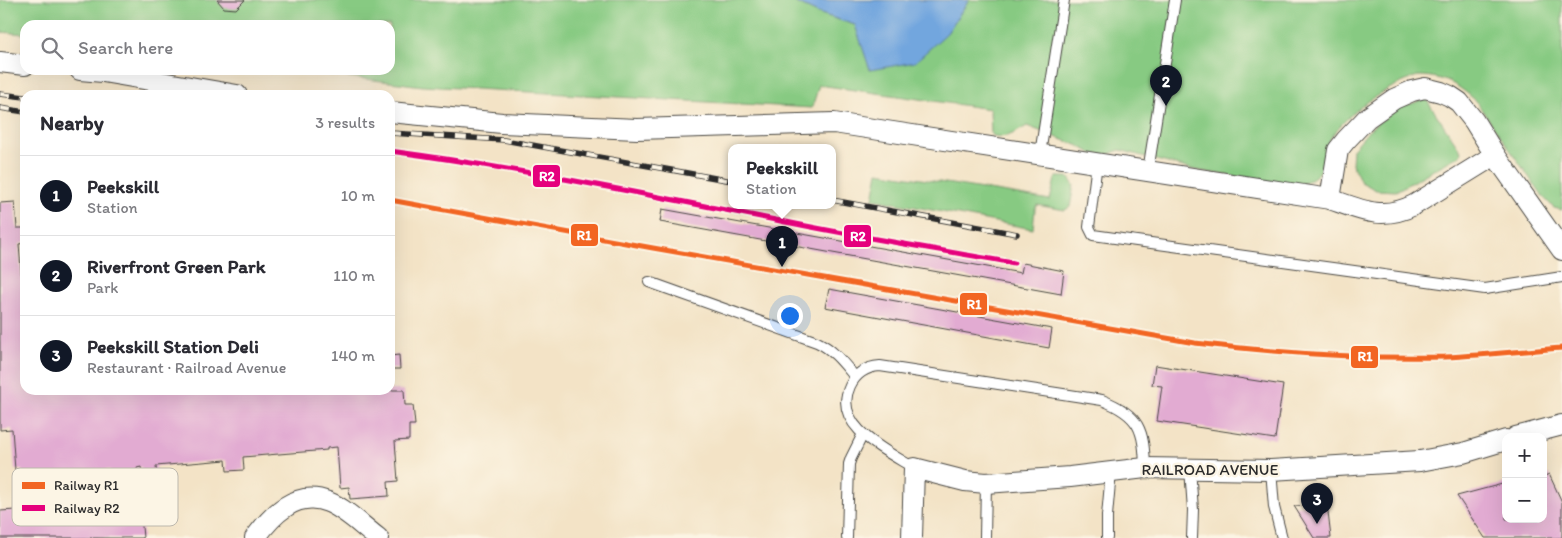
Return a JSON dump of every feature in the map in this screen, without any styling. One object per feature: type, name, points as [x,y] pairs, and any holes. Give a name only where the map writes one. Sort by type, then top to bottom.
[{"type":"street","points":[[0,62],[20,64]]},
{"type":"street","points":[[120,75],[208,90]]},
{"type":"street","points":[[1330,199],[1338,150],[1346,140],[1367,118],[1394,99],[1412,91],[1425,88],[1431,89],[1454,99],[1474,121],[1495,155],[1561,248]]},
{"type":"street","points":[[395,112],[502,123],[637,129],[834,123],[1330,199],[1365,211],[1380,213],[1401,212],[1495,155]]},
{"type":"street","points":[[1531,433],[1562,425]]},
{"type":"street","name":"RAILROAD AVENUE","points":[[914,468],[965,481],[986,483],[1070,477],[1145,468],[1271,470],[1420,460],[1463,453],[1502,441]]},
{"type":"street","points":[[912,538],[914,468]]},
{"type":"street","points":[[255,538],[264,526],[286,506],[297,500],[309,498],[327,501],[350,515],[378,538]]},
{"type":"lane","points":[[1040,154],[1064,0]]},
{"type":"lane","points":[[1148,171],[1175,0]]},
{"type":"lane","points":[[1097,163],[1089,227],[1093,235],[1485,289],[1562,277]]},
{"type":"lane","points":[[649,282],[817,342],[833,352],[855,377]]},
{"type":"lane","points":[[914,468],[868,438],[853,424],[849,417],[847,410],[848,391],[855,377],[863,370],[880,366],[1102,400],[1123,410],[1139,428],[1143,437],[1145,468]]},
{"type":"lane","points":[[847,538],[849,464],[863,434]]},
{"type":"lane","points":[[1190,468],[1193,503],[1192,538]]},
{"type":"lane","points":[[1271,470],[1274,507],[1282,538]]},
{"type":"lane","points":[[1107,538],[1111,472]]},
{"type":"lane","points":[[985,538],[986,483]]},
{"type":"green space","points":[[0,0],[790,0],[818,13],[855,25],[947,33],[969,0],[1562,0],[1562,210],[1554,208],[1543,197],[1475,100],[1450,82],[1429,77],[1416,76],[1396,85],[1356,111],[1339,127],[1330,139],[1325,162],[1317,175],[1293,187],[1190,169],[1120,150],[1106,155],[1093,154],[1079,146],[1027,126],[1010,135],[1001,137],[991,135],[990,109],[819,85],[812,108],[423,86],[332,75],[395,75],[395,20],[20,20],[20,34],[0,32]]},
{"type":"green space","points":[[1426,99],[1461,151],[1460,155],[1396,191],[1376,190],[1361,182],[1352,164],[1353,149],[1371,128],[1398,108]]},
{"type":"green space","points":[[878,172],[1050,200],[1057,177],[1068,177],[1074,185],[1070,207],[1065,210],[1037,205],[1033,229],[873,199]]},
{"type":"water","points":[[790,0],[969,0],[947,33],[915,62],[870,70],[855,25],[818,13]]},
{"type":"building","points":[[217,0],[245,0],[236,9],[224,8]]},
{"type":"building","points":[[15,202],[17,228],[20,228],[20,395],[395,395],[395,390],[404,390],[405,405],[413,405],[415,425],[409,425],[409,440],[395,441],[398,481],[388,482],[389,496],[350,499],[349,487],[340,488],[337,447],[327,448],[327,450],[243,457],[244,470],[227,471],[226,460],[156,466],[156,468],[15,468],[12,429],[0,430],[0,203]]},
{"type":"building","points":[[662,209],[1021,273],[1023,263],[1064,271],[1061,294],[660,222]]},
{"type":"building","points":[[829,289],[1052,329],[1049,348],[825,307]]},
{"type":"building","points":[[395,355],[399,355],[400,369],[395,369]]},
{"type":"building","points":[[1155,365],[1283,385],[1275,439],[1157,421],[1162,386],[1152,385]]},
{"type":"building","points":[[1549,474],[1562,502],[1562,538],[1485,538],[1457,496],[1502,484],[1502,523],[1547,523],[1547,475]]},
{"type":"building","points":[[1327,504],[1331,538],[1314,538],[1294,506]]},
{"type":"building","points":[[12,510],[12,526],[142,526],[143,538],[0,538],[0,511]]},
{"type":"railway","points":[[0,94],[20,96]]},
{"type":"railway","points":[[0,108],[20,111]]},
{"type":"railway","points":[[395,133],[504,140],[728,180]]},
{"type":"railway","points":[[395,152],[541,175],[847,234],[1014,263]]},
{"type":"railway","points":[[836,201],[1017,234]]},
{"type":"rail line","name":"R2","points":[[395,152],[541,175],[847,234],[1014,263]]},
{"type":"rail line","name":"R1","points":[[395,201],[1195,343],[1257,350],[1382,357],[1445,357],[1562,348]]},
{"type":"place","name":"Riverfront Green Park","points":[[1166,106]]},
{"type":"place","name":"Peekskill","points":[[782,267]]},
{"type":"place","name":"Peekskill Station Deli","points":[[1317,524]]}]
